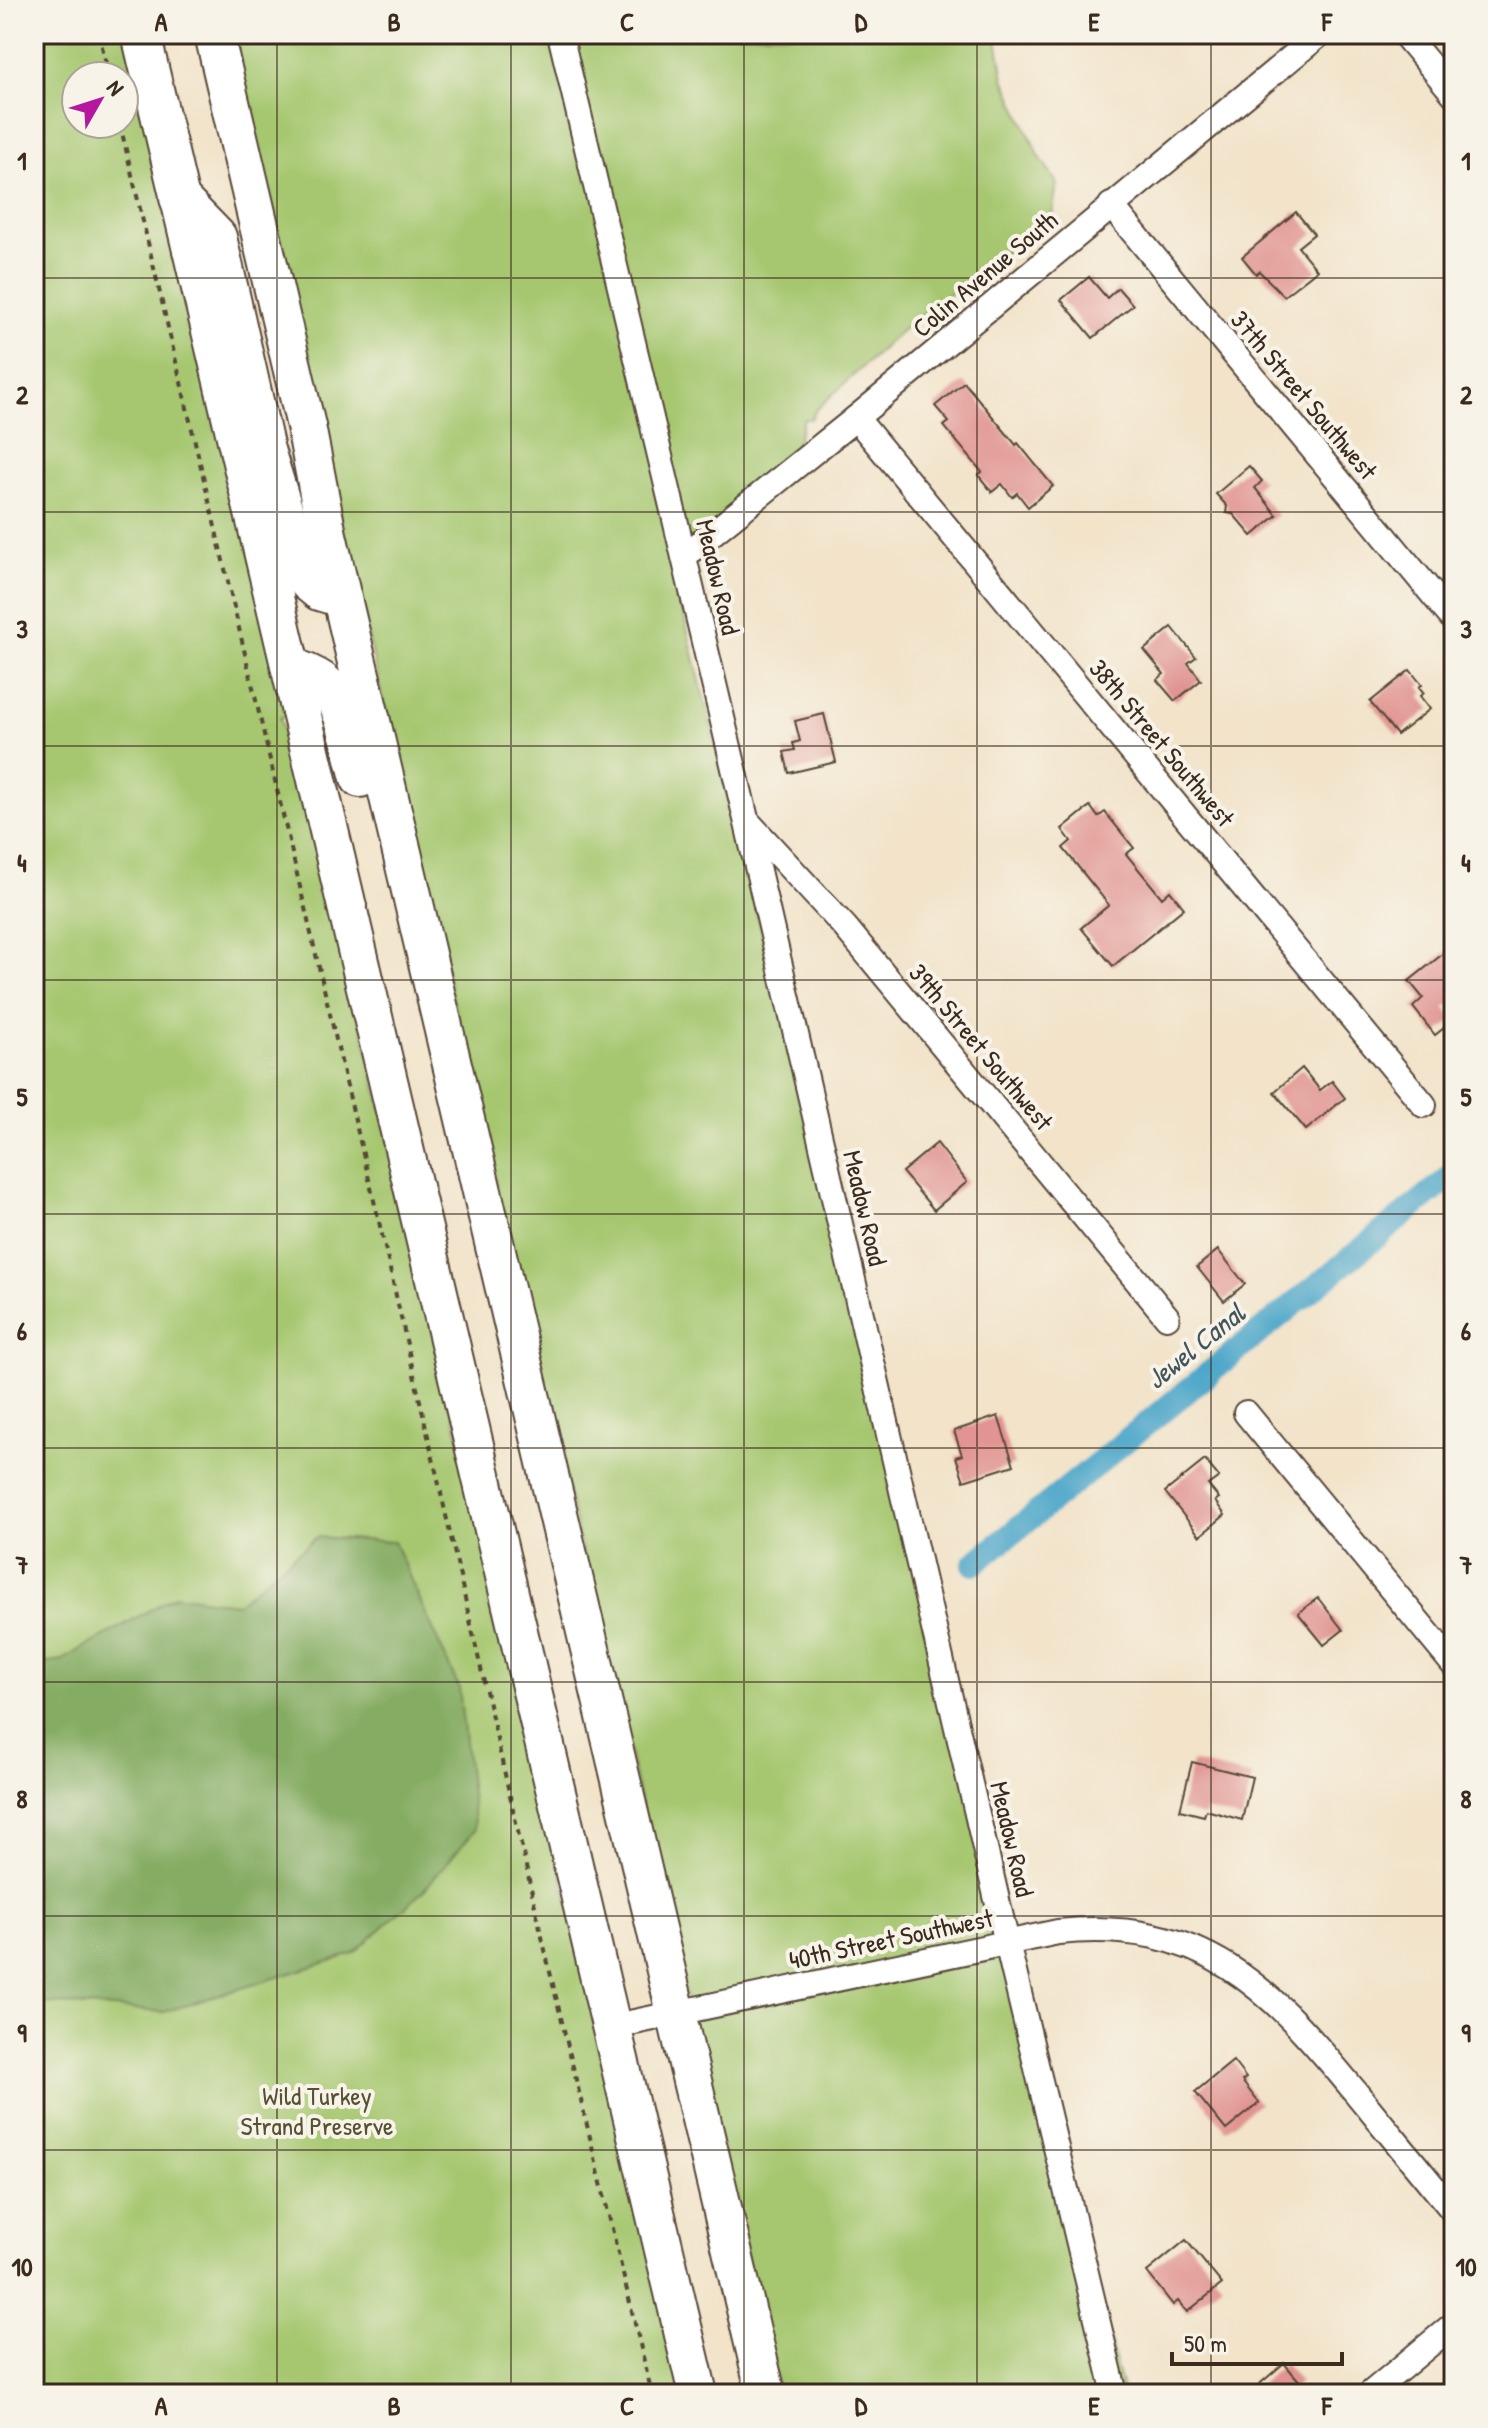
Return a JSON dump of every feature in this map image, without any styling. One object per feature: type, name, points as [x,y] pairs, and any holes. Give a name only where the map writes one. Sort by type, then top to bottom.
[{"type":"highway","points":[[141,34],[698,2394]]},
{"type":"highway","points":[[214,34],[306,426],[327,535],[766,2394]]},
{"type":"highway","points":[[179,198],[217,237],[265,450],[308,582],[319,591],[342,598]]},
{"type":"highway","points":[[290,666],[325,684],[343,720],[375,830],[424,1045],[460,1093]]},
{"type":"street","name":"Meadow Road","points":[[560,34],[1115,2394]]},
{"type":"street","name":"Colin Avenue South","points":[[684,556],[856,418],[1320,34]]},
{"type":"street","points":[[1404,34],[1454,94]]},
{"type":"street","name":"37th Street Southwest","points":[[1111,205],[1454,620]]},
{"type":"street","name":"38th Street Southwest","points":[[856,418],[1424,1105]]},
{"type":"street","name":"39th Street Southwest","points":[[746,819],[845,927],[1167,1317]]},
{"type":"street","points":[[1246,1413],[1454,1665]]},
{"type":"street","name":"40th Street Southwest","points":[[611,2027],[1058,1932],[1117,1930],[1151,1935],[1218,1960],[1244,1976],[1288,2013],[1454,2212]]},
{"type":"street","points":[[1370,2394],[1454,2324]]},
{"type":"path","points":[[99,34],[105,60]]},
{"type":"path","points":[[124,140],[384,1243],[547,1957],[652,2394]]},
{"type":"green space","name":"Wild Turkey Strand Preserve","points":[[34,34],[127,34],[133,60],[60,60],[60,140],[140,140],[140,89],[288,714],[280,718],[289,748],[301,767],[684,2394],[34,2394]]},
{"type":"green space","points":[[227,34],[996,34],[1004,79],[1038,154],[1057,183],[1052,217],[900,332],[816,410],[811,419],[804,419],[788,470],[670,560],[1123,2394],[779,2394]]},
{"type":"green space","points":[[317,1537],[394,1542],[459,1688],[475,1830],[423,1891],[353,1954],[164,2012],[34,2002],[34,1666],[62,1660],[176,1595],[236,1604]]},
{"type":"building","points":[[1296,212],[1314,234],[1298,247],[1317,270],[1284,296],[1259,271],[1256,274],[1242,257]]},
{"type":"building","points":[[1089,277],[1107,298],[1118,288],[1133,305],[1093,338],[1061,300]]},
{"type":"building","points":[[964,382],[1053,486],[1028,507],[1017,493],[1012,497],[1002,484],[992,492],[978,475],[982,472],[944,426],[949,422],[935,406]]},
{"type":"building","points":[[1249,466],[1262,481],[1255,488],[1277,515],[1252,536],[1233,514],[1226,513],[1227,506],[1216,494]]},
{"type":"building","points":[[1172,627],[1196,657],[1188,663],[1201,680],[1175,701],[1157,680],[1164,674],[1144,650]]},
{"type":"building","points":[[1410,670],[1422,685],[1419,687],[1424,693],[1420,696],[1430,709],[1397,735],[1370,702]]},
{"type":"building","points":[[824,714],[836,762],[789,773],[784,752],[795,750],[793,743],[800,741],[795,721]]},
{"type":"building","points":[[1090,806],[1098,817],[1105,812],[1134,848],[1126,854],[1162,898],[1170,891],[1184,908],[1113,966],[1081,928],[1109,905],[1063,848],[1071,841],[1062,829]]},
{"type":"building","points":[[1454,945],[1454,1001],[1445,1008],[1454,1020],[1435,1035],[1413,1007],[1423,998],[1409,981]]},
{"type":"building","points":[[1302,1068],[1320,1090],[1332,1081],[1345,1098],[1306,1130],[1274,1092]]},
{"type":"building","points":[[937,1143],[967,1182],[934,1210],[902,1172]]},
{"type":"building","points":[[1218,1250],[1245,1284],[1224,1301],[1197,1267]]},
{"type":"building","points":[[998,1416],[1014,1465],[964,1481],[956,1457],[962,1455],[954,1431]]},
{"type":"building","points":[[1205,1460],[1219,1477],[1208,1485],[1219,1498],[1215,1501],[1225,1515],[1200,1536],[1165,1492]]},
{"type":"building","points":[[1318,1598],[1343,1630],[1324,1645],[1298,1613]]},
{"type":"building","points":[[1192,1762],[1252,1777],[1242,1820],[1206,1810],[1204,1816],[1180,1810]]},
{"type":"building","points":[[1233,2061],[1246,2078],[1242,2081],[1259,2103],[1226,2130],[1195,2092]]},
{"type":"building","points":[[1186,2240],[1222,2284],[1187,2312],[1178,2301],[1173,2305],[1147,2272]]},
{"type":"building","points":[[1284,2363],[1300,2382],[1286,2394],[1248,2394]]},
{"type":"waterway","name":"Jewel Canal","points":[[974,1564],[1454,1174]]}]
